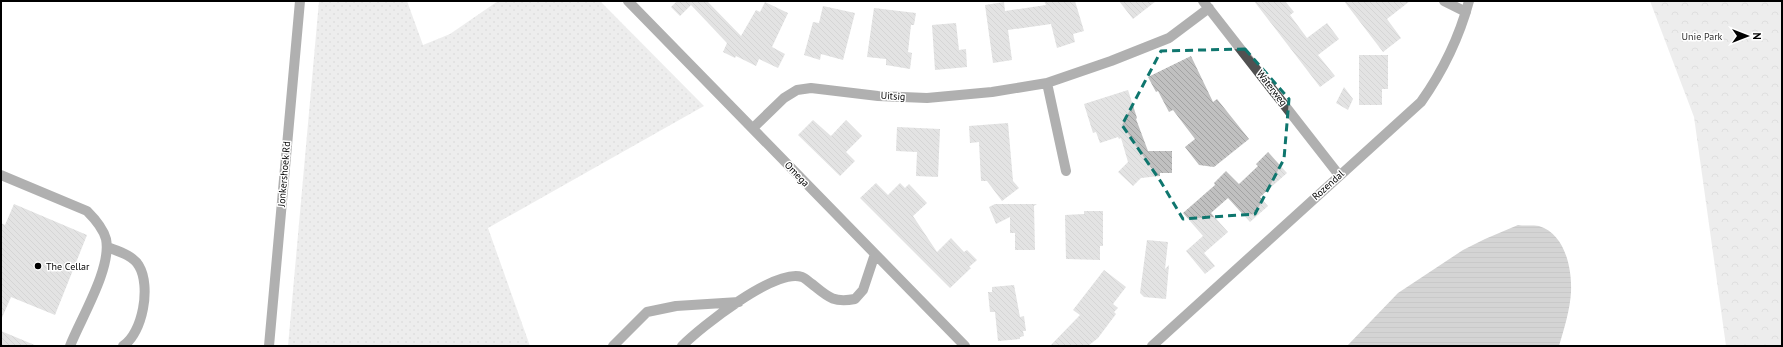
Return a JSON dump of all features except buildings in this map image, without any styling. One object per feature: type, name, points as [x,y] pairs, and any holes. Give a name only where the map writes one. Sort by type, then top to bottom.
[{"type":"street","name":"Jonkershoek Rd","points":[[269,346],[300,1]]},
{"type":"street","name":"Omega","points":[[628,1],[965,346]]},
{"type":"street","points":[[1444,1],[1466,12]]},
{"type":"street","name":"Rozendal","points":[[1152,346],[1421,102],[1447,61],[1469,1]]},
{"type":"street","name":"Uitsig","points":[[752,128],[784,98],[797,90],[811,88],[878,96],[927,98],[992,92],[1048,83],[1111,61],[1168,38],[1206,5]]},
{"type":"street","name":"Waterweg","points":[[1206,5],[1340,174]]},
{"type":"street","points":[[1048,83],[1066,172]]},
{"type":"street","points":[[1,175],[87,211],[101,228],[107,247],[106,257],[101,275],[70,346]]},
{"type":"street","points":[[107,247],[131,258],[139,264],[142,273],[145,293],[141,317],[132,338],[122,346]]},
{"type":"street","points":[[682,346],[692,336],[739,302],[776,279],[793,276],[802,277],[834,300],[856,300],[863,290],[875,254]]},
{"type":"street","points":[[613,346],[647,312],[676,306],[739,302]]},
{"type":"highlighted area","points":[[1245,49],[1289,99],[1284,159],[1255,214],[1183,219],[1161,182],[1122,125],[1161,51]]},
{"type":"green space","points":[[319,1],[407,1],[423,45],[450,34],[498,1],[600,1],[704,106],[488,228],[530,346],[288,346]]},
{"type":"green space","name":"Unie Park","points":[[1650,1],[1782,1],[1782,346],[1726,346],[1694,117]]},
{"type":"shaded area","points":[[1518,225],[1539,226],[1548,230],[1561,244],[1565,253],[1570,273],[1571,292],[1568,313],[1559,346],[1347,346],[1398,293],[1463,250]]},
{"type":"place","name":"The Cellar","points":[[38,266]]}]
